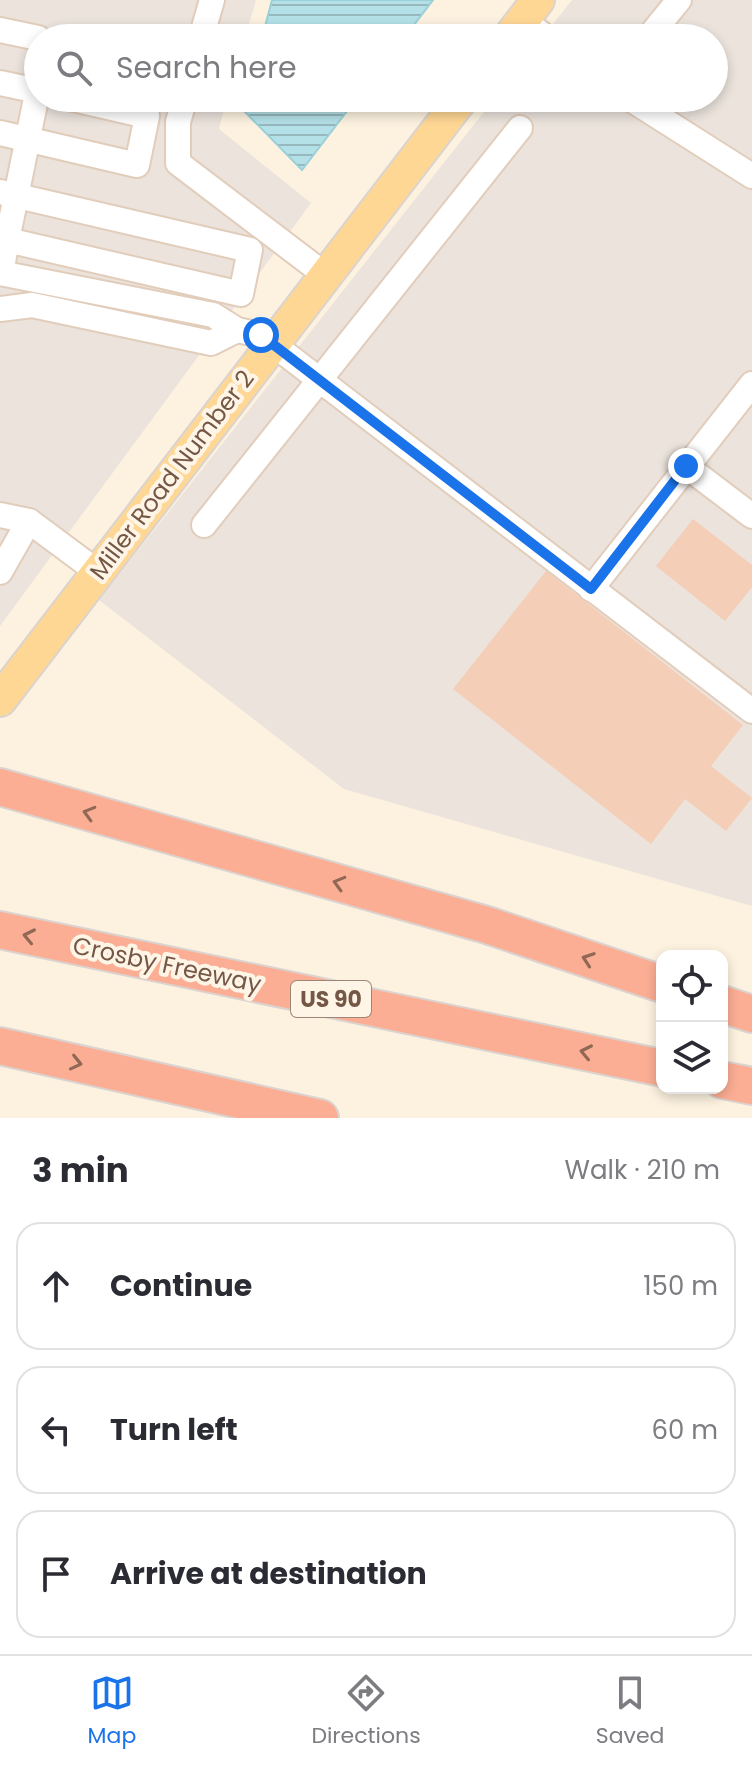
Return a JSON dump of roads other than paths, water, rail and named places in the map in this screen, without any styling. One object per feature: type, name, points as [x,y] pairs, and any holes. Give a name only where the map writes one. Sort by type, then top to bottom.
[{"type":"highway","points":[[0,787],[487,925],[656,982]]},
{"type":"highway","name":"Crosby Freeway","points":[[0,930],[656,1067]]},
{"type":"highway","points":[[728,1006],[752,1014]]},
{"type":"highway","points":[[0,1046],[320,1118]]},
{"type":"highway","points":[[728,1081],[752,1086]]},
{"type":"main road","name":"Miller Road Number 2","points":[[0,700],[451,112]]},
{"type":"lane","points":[[205,24],[212,0]]},
{"type":"lane","points":[[659,24],[679,0]]},
{"type":"lane","points":[[0,30],[24,35]]},
{"type":"lane","points":[[0,83],[24,87]]},
{"type":"lane","points":[[33,112],[8,193],[0,273],[213,315],[237,330],[261,335],[752,711]]},
{"type":"lane","points":[[130,112],[178,122]]},
{"type":"lane","points":[[181,112],[178,163],[324,274]]},
{"type":"lane","points":[[651,112],[752,176]]},
{"type":"lane","points":[[0,133],[137,165],[147,116]]},
{"type":"lane","points":[[204,525],[321,382],[520,128]]},
{"type":"lane","points":[[3,240],[241,294],[250,250],[8,193]]},
{"type":"lane","points":[[70,312],[76,288]]},
{"type":"lane","points":[[0,309],[32,305],[211,343],[237,330]]},
{"type":"lane","points":[[591,589],[752,384]]},
{"type":"lane","points":[[686,466],[752,516]]},
{"type":"lane","points":[[0,515],[29,521],[99,573]]},
{"type":"lane","points":[[0,572],[29,521]]},
{"type":"water","points":[[272,0],[433,0],[415,24],[266,24]]},
{"type":"water","points":[[245,112],[346,112],[302,170]]}]
